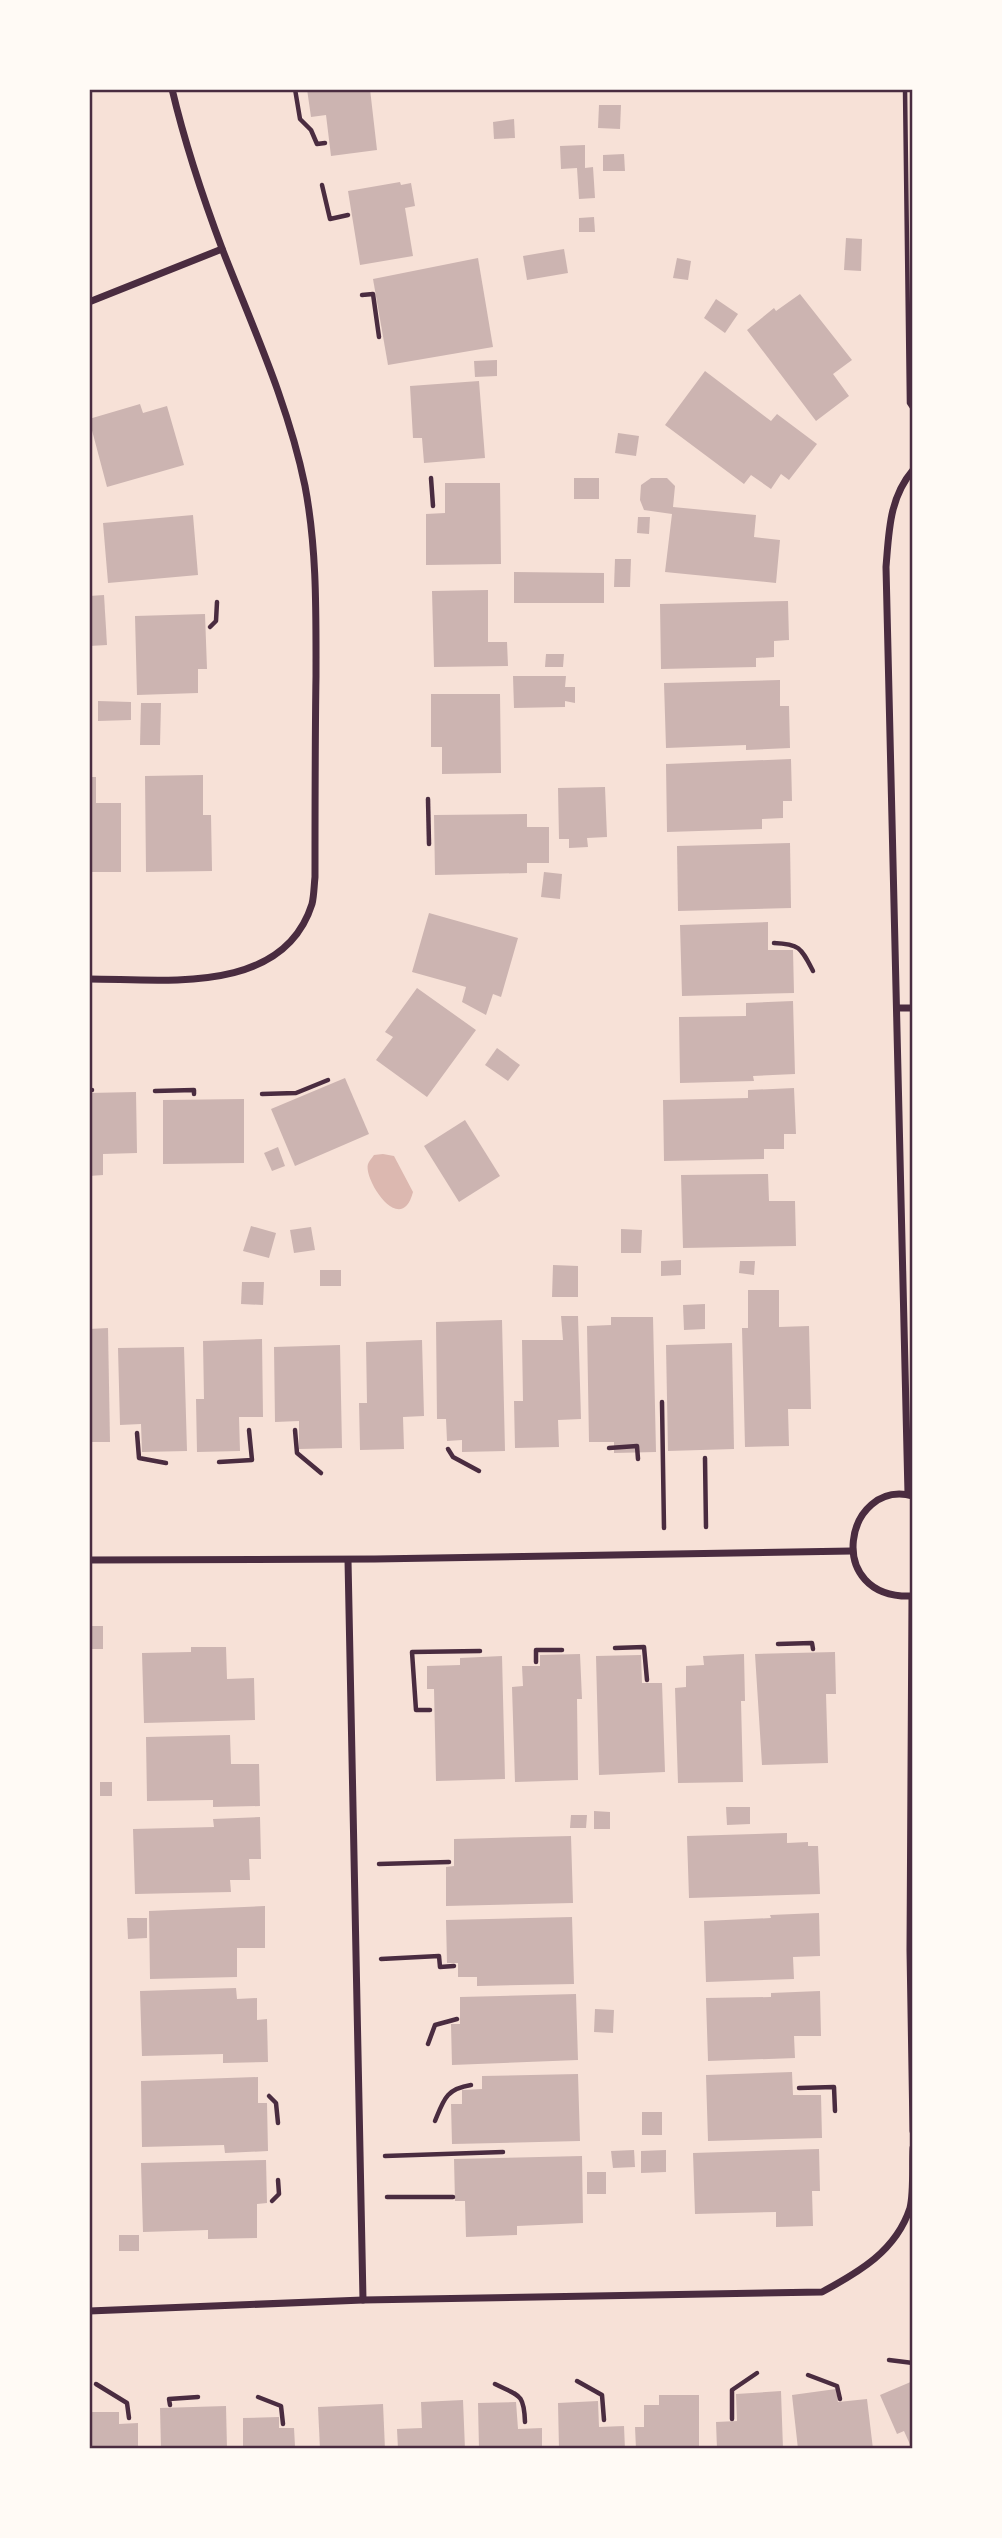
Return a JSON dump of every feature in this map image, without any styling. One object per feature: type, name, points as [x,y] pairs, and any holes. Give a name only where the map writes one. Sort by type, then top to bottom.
[{"type":"street","points":[[89,979],[212,978],[239,972],[266,961],[284,947],[299,930],[312,904],[315,877],[316,601],[314,547],[305,487],[290,425],[222,249],[192,163],[172,89]]},
{"type":"street","points":[[89,302],[222,249]]},
{"type":"street","points":[[913,470],[904,480],[891,514],[886,567],[910,1495],[879,1500],[866,1510],[853,1536],[852,1551],[856,1567],[866,1581],[879,1591],[895,1597],[913,1596],[909,1950],[913,2131]]},
{"type":"street","points":[[897,1008],[913,1008]]},
{"type":"street","points":[[89,1560],[348,1560],[852,1551]]},
{"type":"street","points":[[348,1560],[363,2300]]},
{"type":"street","points":[[89,2311],[363,2300],[822,2292],[866,2268],[893,2240],[910,2207],[913,2148]]},
{"type":"path","points":[[295,89],[300,119],[311,130],[317,144],[326,143]]},
{"type":"path","points":[[905,89],[909,403],[913,409]]},
{"type":"path","points":[[322,186],[330,219],[348,215]]},
{"type":"path","points":[[362,295],[373,294],[379,337]]},
{"type":"path","points":[[431,478],[433,506]]},
{"type":"path","points":[[211,626],[216,621],[217,602]]},
{"type":"path","points":[[428,799],[429,844]]},
{"type":"path","points":[[774,943],[793,944],[802,950],[813,971]]},
{"type":"path","points":[[262,1094],[296,1093],[328,1080]]},
{"type":"path","points":[[155,1091],[194,1090],[194,1094]]},
{"type":"path","points":[[662,1402],[665,1554]]},
{"type":"path","points":[[219,1462],[252,1460],[249,1430]]},
{"type":"path","points":[[295,1430],[297,1453],[321,1473]]},
{"type":"path","points":[[137,1433],[139,1458],[166,1462]]},
{"type":"path","points":[[609,1448],[637,1446],[638,1459]]},
{"type":"path","points":[[448,1449],[453,1457],[479,1471]]},
{"type":"path","points":[[705,1458],[706,1554]]},
{"type":"path","points":[[778,1644],[811,1643],[813,1649]]},
{"type":"path","points":[[615,1648],[644,1647],[647,1680]]},
{"type":"path","points":[[536,1662],[536,1650],[562,1650]]},
{"type":"path","points":[[430,1710],[416,1710],[412,1652],[480,1651]]},
{"type":"path","points":[[354,1865],[449,1862]]},
{"type":"path","points":[[356,1961],[439,1956],[440,1968],[454,1966]]},
{"type":"path","points":[[428,2044],[435,2025],[457,2019]]},
{"type":"path","points":[[435,2121],[444,2099],[455,2087],[471,2085]]},
{"type":"path","points":[[799,2088],[834,2087],[835,2110]]},
{"type":"path","points":[[269,2096],[276,2103],[278,2123]]},
{"type":"path","points":[[360,2157],[503,2152]]},
{"type":"path","points":[[272,2201],[279,2194],[278,2180]]},
{"type":"path","points":[[361,2196],[453,2197]]},
{"type":"path","points":[[889,2360],[913,2363]]},
{"type":"path","points":[[732,2419],[732,2390],[757,2373]]},
{"type":"path","points":[[808,2375],[837,2386],[840,2399]]},
{"type":"path","points":[[578,2381],[602,2395],[604,2420]]},
{"type":"path","points":[[96,2384],[127,2403],[129,2418]]},
{"type":"path","points":[[495,2384],[521,2397],[525,2403],[525,2422]]},
{"type":"path","points":[[170,2405],[169,2399],[198,2397]]},
{"type":"path","points":[[258,2397],[281,2406],[283,2424]]},
{"type":"shaded area","points":[[374,1155],[394,1156],[413,1192],[407,1205],[400,1209],[384,1201],[371,1181],[368,1164]]},
{"type":"building","points":[[307,89],[370,89],[377,150],[331,156],[326,115],[311,117]]},
{"type":"building","points":[[599,105],[621,105],[620,129],[598,128]]},
{"type":"building","points":[[514,119],[515,138],[494,139],[493,122]]},
{"type":"building","points":[[585,145],[585,168],[593,167],[595,198],[579,199],[577,168],[561,169],[560,146]]},
{"type":"building","points":[[624,154],[625,171],[603,171],[603,155]]},
{"type":"building","points":[[400,182],[401,185],[411,183],[415,206],[405,208],[413,256],[360,265],[348,191]]},
{"type":"building","points":[[594,217],[595,232],[579,232],[579,218]]},
{"type":"building","points":[[846,238],[862,239],[861,271],[844,270]]},
{"type":"building","points":[[564,249],[568,273],[527,280],[523,256]]},
{"type":"building","points":[[478,258],[493,347],[388,365],[373,279]]},
{"type":"building","points":[[677,258],[691,261],[688,280],[673,278]]},
{"type":"building","points":[[800,294],[852,360],[833,374],[849,396],[816,421],[747,330],[774,308],[776,311]]},
{"type":"building","points":[[716,299],[738,314],[725,333],[704,318]]},
{"type":"building","points":[[497,360],[497,376],[475,377],[474,361]]},
{"type":"building","points":[[705,371],[771,421],[777,414],[817,444],[789,480],[781,474],[771,489],[751,475],[744,484],[665,425]]},
{"type":"building","points":[[479,381],[485,458],[424,463],[422,438],[413,438],[410,386]]},
{"type":"building","points":[[140,404],[143,413],[167,406],[184,465],[107,487],[89,419]]},
{"type":"building","points":[[618,433],[639,436],[636,456],[615,453]]},
{"type":"building","points":[[574,478],[599,478],[599,499],[574,499]]},
{"type":"building","points":[[651,478],[667,478],[675,486],[673,507],[756,515],[754,537],[780,540],[776,583],[665,572],[672,514],[644,510],[640,500],[641,485]]},
{"type":"building","points":[[445,483],[500,483],[501,564],[426,565],[426,514],[445,513]]},
{"type":"building","points":[[193,515],[198,575],[108,583],[103,523]]},
{"type":"building","points":[[638,517],[650,517],[649,534],[637,533]]},
{"type":"building","points":[[615,559],[631,559],[630,587],[614,587]]},
{"type":"building","points":[[514,572],[604,573],[604,603],[514,603]]},
{"type":"building","points":[[488,590],[488,642],[507,642],[508,666],[434,667],[432,591]]},
{"type":"building","points":[[104,595],[107,645],[89,646],[89,596]]},
{"type":"building","points":[[788,601],[789,640],[774,641],[774,657],[756,658],[756,667],[661,669],[660,604]]},
{"type":"building","points":[[205,614],[207,669],[198,669],[198,693],[137,695],[135,616]]},
{"type":"building","points":[[546,654],[564,654],[563,667],[545,667]]},
{"type":"building","points":[[513,676],[566,676],[565,687],[575,687],[575,703],[565,701],[565,707],[514,708]]},
{"type":"building","points":[[780,680],[780,706],[789,706],[790,748],[746,750],[746,745],[666,748],[664,683]]},
{"type":"building","points":[[431,694],[500,694],[501,773],[442,774],[442,747],[431,747]]},
{"type":"building","points":[[98,701],[131,702],[131,720],[98,721]]},
{"type":"building","points":[[141,703],[161,703],[160,745],[140,745]]},
{"type":"building","points":[[791,759],[792,801],[783,801],[783,818],[762,819],[762,829],[667,832],[666,764]]},
{"type":"building","points":[[203,775],[203,815],[211,815],[212,871],[146,872],[145,776]]},
{"type":"building","points":[[89,777],[96,777],[96,803],[121,803],[121,872],[89,872]]},
{"type":"building","points":[[605,787],[607,837],[587,838],[588,847],[569,848],[569,839],[559,839],[558,788]]},
{"type":"building","points":[[527,814],[527,827],[549,827],[549,863],[527,863],[527,873],[435,875],[434,815]]},
{"type":"building","points":[[790,843],[791,908],[678,911],[677,846]]},
{"type":"building","points":[[544,872],[562,874],[560,899],[541,897]]},
{"type":"building","points":[[429,913],[518,938],[501,997],[493,994],[486,1015],[462,1002],[466,987],[412,972]]},
{"type":"building","points":[[768,922],[768,950],[793,950],[794,993],[682,996],[680,925]]},
{"type":"building","points":[[417,988],[476,1030],[427,1097],[376,1060],[393,1037],[385,1032]]},
{"type":"building","points":[[793,1001],[795,1074],[753,1076],[754,1081],[680,1083],[679,1017],[746,1016],[746,1003]]},
{"type":"building","points":[[497,1048],[520,1065],[508,1081],[485,1065]]},
{"type":"building","points":[[345,1078],[369,1134],[295,1166],[271,1109]]},
{"type":"building","points":[[794,1088],[796,1134],[784,1134],[784,1149],[764,1149],[764,1159],[664,1161],[663,1100],[748,1098],[748,1090]]},
{"type":"building","points":[[136,1092],[137,1153],[103,1154],[103,1175],[89,1176],[89,1093]]},
{"type":"building","points":[[244,1099],[244,1163],[163,1164],[163,1100]]},
{"type":"building","points":[[465,1120],[500,1176],[459,1202],[424,1146]]},
{"type":"building","points":[[278,1147],[285,1166],[272,1171],[264,1153]]},
{"type":"building","points":[[768,1174],[769,1201],[795,1201],[796,1246],[683,1248],[681,1175]]},
{"type":"building","points":[[251,1226],[276,1233],[269,1258],[243,1251]]},
{"type":"building","points":[[311,1227],[315,1250],[294,1253],[290,1230]]},
{"type":"building","points":[[621,1229],[642,1230],[641,1253],[621,1253]]},
{"type":"building","points":[[681,1260],[681,1275],[661,1276],[661,1261]]},
{"type":"building","points":[[740,1261],[755,1261],[754,1275],[739,1273]]},
{"type":"building","points":[[553,1265],[578,1266],[578,1297],[552,1297]]},
{"type":"building","points":[[320,1270],[341,1270],[341,1286],[320,1286]]},
{"type":"building","points":[[242,1282],[264,1282],[263,1305],[241,1304]]},
{"type":"building","points":[[748,1290],[779,1290],[779,1327],[809,1326],[811,1409],[788,1409],[789,1446],[745,1447],[742,1328],[748,1328]]},
{"type":"building","points":[[705,1304],[705,1329],[684,1330],[683,1305]]},
{"type":"building","points":[[561,1316],[578,1316],[581,1419],[558,1420],[559,1447],[515,1448],[514,1401],[523,1401],[522,1340],[563,1340]]},
{"type":"building","points":[[611,1317],[653,1317],[656,1452],[614,1453],[614,1442],[589,1442],[587,1326],[611,1325]]},
{"type":"building","points":[[502,1320],[505,1451],[462,1452],[462,1440],[447,1441],[446,1419],[437,1419],[436,1322]]},
{"type":"building","points":[[108,1328],[110,1442],[89,1442],[89,1329]]},
{"type":"building","points":[[262,1339],[263,1417],[239,1417],[240,1451],[197,1452],[196,1399],[204,1399],[203,1341]]},
{"type":"building","points":[[422,1340],[424,1416],[403,1417],[404,1449],[360,1450],[359,1403],[367,1403],[366,1342]]},
{"type":"building","points":[[732,1343],[734,1449],[668,1451],[666,1345]]},
{"type":"building","points":[[340,1345],[342,1448],[299,1449],[299,1421],[275,1422],[274,1347]]},
{"type":"building","points":[[184,1347],[187,1451],[142,1452],[141,1424],[120,1425],[118,1348]]},
{"type":"building","points":[[89,1626],[103,1626],[103,1649],[89,1649]]},
{"type":"building","points":[[191,1647],[226,1647],[227,1679],[254,1678],[255,1720],[144,1723],[142,1653],[191,1652]]},
{"type":"building","points":[[835,1652],[836,1694],[826,1694],[828,1763],[762,1765],[755,1654]]},
{"type":"building","points":[[580,1654],[582,1699],[577,1699],[578,1780],[515,1782],[512,1687],[523,1686],[522,1666],[540,1666],[540,1655]]},
{"type":"building","points":[[744,1654],[745,1701],[741,1701],[743,1782],[678,1783],[675,1688],[686,1687],[686,1666],[704,1665],[703,1656]]},
{"type":"building","points":[[641,1655],[642,1683],[662,1683],[665,1772],[599,1775],[596,1656]]},
{"type":"building","points":[[502,1656],[505,1779],[436,1781],[434,1689],[427,1689],[427,1666],[460,1665],[460,1658]]},
{"type":"building","points":[[230,1735],[231,1764],[259,1764],[260,1806],[213,1807],[213,1800],[147,1801],[146,1737]]},
{"type":"building","points":[[100,1782],[112,1782],[112,1796],[100,1796]]},
{"type":"building","points":[[726,1807],[750,1807],[750,1824],[727,1825]]},
{"type":"building","points":[[594,1811],[610,1812],[610,1829],[594,1829]]},
{"type":"building","points":[[571,1815],[587,1815],[586,1828],[570,1828]]},
{"type":"building","points":[[260,1817],[261,1859],[249,1859],[250,1880],[230,1880],[231,1892],[135,1894],[133,1829],[214,1827],[213,1819]]},
{"type":"building","points":[[787,1833],[787,1843],[808,1842],[808,1846],[818,1846],[820,1894],[689,1898],[687,1836]]},
{"type":"building","points":[[571,1836],[573,1903],[446,1906],[446,1867],[454,1866],[454,1839]]},
{"type":"building","points":[[265,1906],[265,1948],[237,1948],[237,1977],[150,1979],[149,1911]]},
{"type":"building","points":[[819,1913],[820,1956],[793,1957],[794,1979],[706,1982],[704,1921]]},
{"type":"building","points":[[572,1917],[574,1984],[477,1986],[477,1977],[458,1977],[458,1963],[447,1963],[446,1920]]},
{"type":"building","points":[[127,1918],[147,1918],[147,1938],[128,1939]]},
{"type":"building","points":[[236,1988],[237,1999],[257,1998],[257,2020],[267,2019],[268,2062],[223,2063],[223,2054],[142,2056],[140,1991]]},
{"type":"building","points":[[820,1991],[821,2036],[794,2036],[795,2058],[708,2061],[706,1998],[771,1997],[771,1993]]},
{"type":"building","points":[[576,1994],[578,2060],[452,2065],[451,2024],[460,2024],[460,1997]]},
{"type":"building","points":[[595,2009],[614,2010],[613,2033],[594,2032]]},
{"type":"building","points":[[792,2072],[793,2095],[821,2095],[822,2138],[708,2141],[706,2075]]},
{"type":"building","points":[[578,2074],[580,2141],[452,2144],[451,2104],[462,2104],[462,2090],[482,2089],[482,2076]]},
{"type":"building","points":[[258,2077],[258,2103],[267,2103],[268,2151],[225,2153],[224,2145],[142,2147],[141,2081]]},
{"type":"building","points":[[642,2112],[662,2112],[662,2135],[642,2135]]},
{"type":"building","points":[[819,2149],[820,2191],[812,2191],[813,2226],[776,2227],[776,2212],[695,2214],[693,2153]]},
{"type":"building","points":[[634,2150],[635,2167],[613,2168],[611,2151]]},
{"type":"building","points":[[666,2150],[666,2172],[641,2173],[641,2151]]},
{"type":"building","points":[[582,2156],[583,2223],[517,2226],[517,2235],[466,2237],[465,2201],[455,2201],[454,2159]]},
{"type":"building","points":[[266,2160],[267,2203],[257,2204],[257,2238],[208,2239],[208,2230],[143,2232],[141,2163]]},
{"type":"building","points":[[587,2172],[606,2172],[606,2194],[587,2194]]},
{"type":"building","points":[[119,2235],[139,2235],[139,2251],[119,2251]]},
{"type":"building","points":[[913,2381],[912,2449],[904,2431],[897,2434],[880,2395]]},
{"type":"building","points":[[836,2389],[838,2402],[867,2399],[873,2449],[798,2449],[792,2395]]},
{"type":"building","points":[[781,2391],[783,2449],[717,2449],[716,2422],[737,2421],[736,2394]]},
{"type":"building","points":[[659,2395],[699,2395],[699,2449],[636,2449],[635,2427],[644,2427],[644,2405],[659,2405]]},
{"type":"building","points":[[463,2400],[465,2449],[398,2449],[397,2429],[422,2428],[421,2402]]},
{"type":"building","points":[[598,2401],[599,2427],[624,2426],[625,2449],[559,2449],[558,2403]]},
{"type":"building","points":[[516,2402],[518,2429],[542,2428],[542,2446],[548,2446],[548,2449],[479,2449],[478,2403]]},
{"type":"building","points":[[383,2404],[385,2449],[320,2449],[318,2407]]},
{"type":"building","points":[[226,2406],[227,2449],[161,2449],[160,2408]]},
{"type":"building","points":[[89,2412],[119,2412],[119,2424],[138,2423],[138,2449],[89,2449]]},
{"type":"building","points":[[279,2417],[279,2428],[294,2428],[295,2446],[307,2446],[307,2449],[243,2449],[243,2418]]}]
